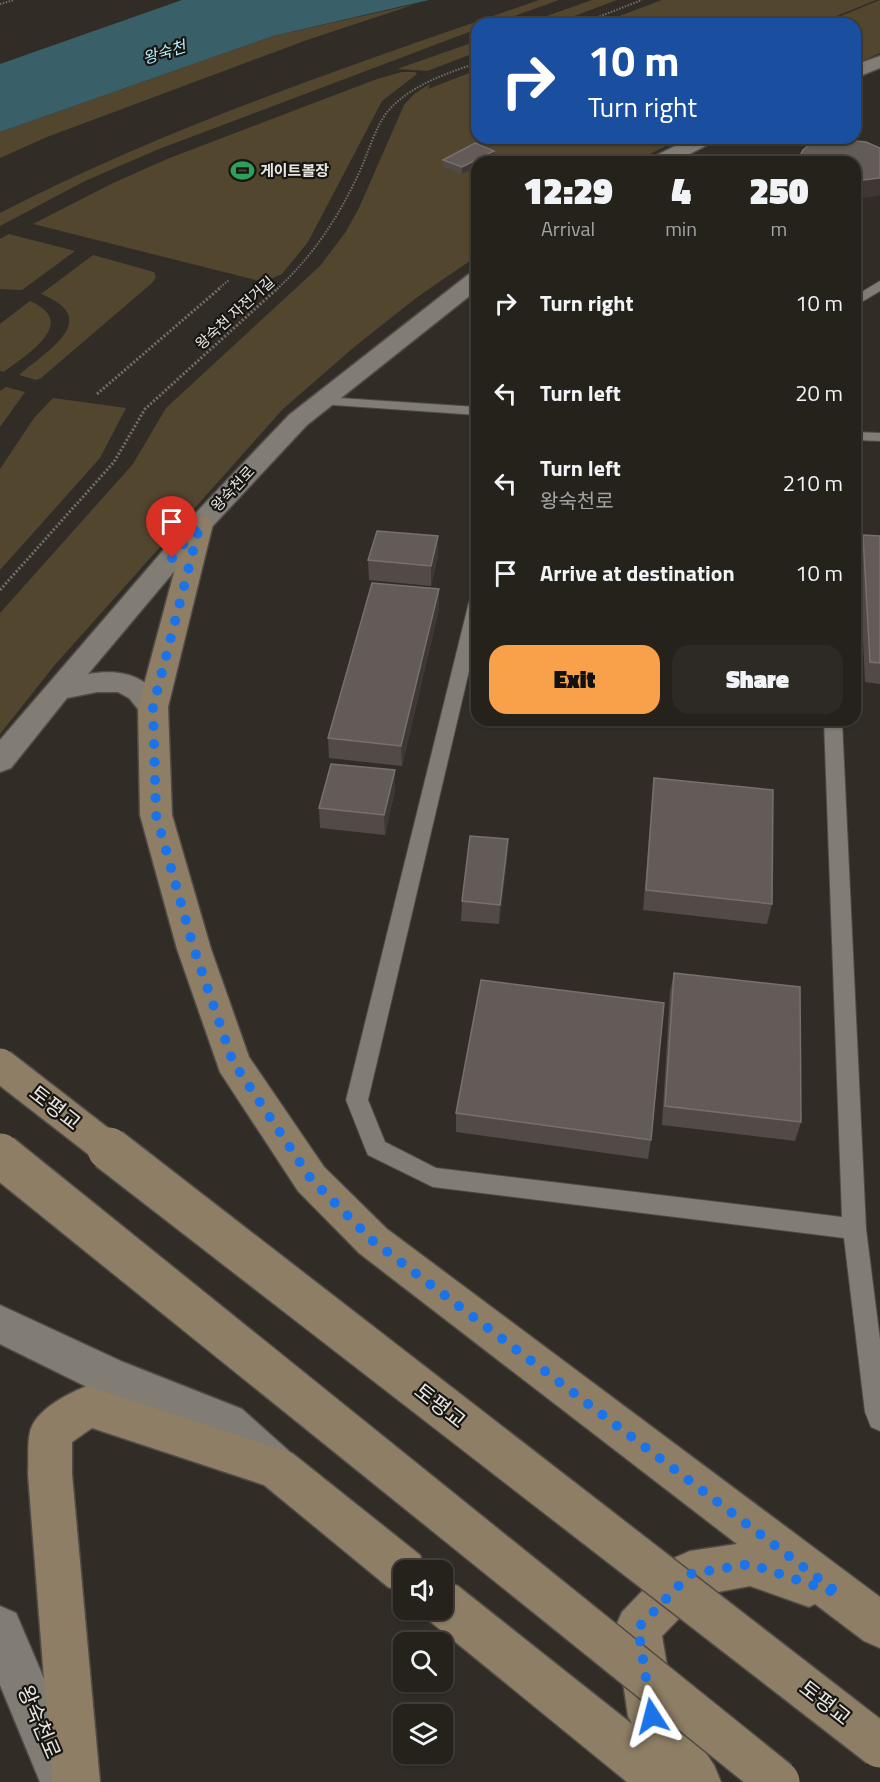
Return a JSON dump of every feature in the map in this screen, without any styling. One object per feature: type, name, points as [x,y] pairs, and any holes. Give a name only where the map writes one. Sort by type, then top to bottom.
[{"type":"street","points":[[861,69],[880,61]]},
{"type":"street","points":[[670,156],[694,144]]},
{"type":"street","name":"왕숙천로","points":[[0,761],[200,524],[298,420],[471,284]]},
{"type":"street","points":[[200,524],[153,707],[156,815],[194,949],[233,1062],[311,1179],[373,1241],[880,1625]]},
{"type":"street","points":[[57,691],[91,682],[117,682],[137,690],[153,707]]},
{"type":"street","name":"토평교","points":[[0,1065],[880,1746]]},
{"type":"street","points":[[0,1155],[778,1782]]},
{"type":"street","points":[[0,1324],[108,1376],[227,1423],[277,1468],[393,1562]]},
{"type":"street","points":[[76,1782],[50,1474],[51,1432],[87,1406],[277,1468]]},
{"type":"street","points":[[698,1782],[652,1716],[638,1628],[690,1574],[750,1564],[839,1594]]},
{"type":"street","points":[[453,1611],[665,1782]]},
{"type":"street","name":"왕숙천로","points":[[0,1629],[64,1782]]},
{"type":"lane","points":[[861,298],[880,285]]},
{"type":"lane","points":[[324,401],[471,411]]},
{"type":"lane","points":[[861,435],[880,437]]},
{"type":"lane","points":[[471,627],[357,1100],[376,1148],[433,1177],[854,1229]]},
{"type":"lane","points":[[833,726],[854,1229],[877,1412],[880,1419]]},
{"type":"path","points":[[0,4],[14,0]]},
{"type":"path","points":[[596,18],[642,0]]},
{"type":"path","name":"왕숙천 자전거길","points":[[0,590],[114,462],[145,409],[317,250],[339,216],[387,112],[396,101],[418,85],[471,65]]},
{"type":"path","points":[[97,394],[229,280]]},
{"type":"shaded area","points":[[539,0],[559,0],[509,18],[488,18]]},
{"type":"shaded area","points":[[592,0],[617,0],[569,18],[541,18]]},
{"type":"shaded area","points":[[662,0],[876,0],[832,18],[614,18]]},
{"type":"shaded area","points":[[880,0],[880,53],[861,61],[861,18],[836,18]]},
{"type":"shaded area","points":[[416,4],[307,40],[47,137],[0,158],[0,132],[273,36]]},
{"type":"shaded area","points":[[471,24],[471,31],[159,149],[85,181],[0,226],[0,213],[131,151],[265,97]]},
{"type":"shaded area","points":[[471,43],[471,54],[427,71],[397,69]]},
{"type":"shaded area","name":"게이트볼장","points":[[402,72],[417,74],[382,101],[308,242],[282,274],[264,282],[33,224],[111,184],[167,159],[377,79]]},
{"type":"shaded area","points":[[471,72],[471,144],[670,144],[646,156],[471,156],[471,260],[416,298],[353,348],[283,409],[54,666],[0,734],[0,613],[133,464],[166,408],[320,266],[345,233],[359,208],[404,105],[414,94],[430,84],[428,89]]},
{"type":"shaded area","points":[[9,234],[75,251],[22,290],[0,289],[0,239]]},
{"type":"shaded area","points":[[93,255],[154,272],[156,277],[152,283],[41,378],[36,380],[19,375],[55,345],[69,324],[68,314],[59,304],[41,294]]},
{"type":"shaded area","points":[[30,301],[44,310],[50,319],[50,328],[36,347],[4,372],[0,371],[0,324]]},
{"type":"shaded area","points":[[6,387],[25,392],[0,427],[0,391]]},
{"type":"shaded area","points":[[53,398],[126,408],[100,458],[0,570],[0,469],[34,418]]},
{"type":"water","name":"왕숙천","points":[[182,0],[429,0],[273,36],[0,132],[0,64]]},
{"type":"building","points":[[861,142],[866,142],[880,148],[880,178],[861,180],[861,156],[800,156],[810,144],[861,144]]},
{"type":"building","points":[[473,144],[494,151],[484,156],[471,156],[471,162],[462,167],[443,160]]},
{"type":"building","points":[[377,531],[438,536],[431,566],[368,560]]},
{"type":"building","points":[[863,535],[880,536],[880,663],[870,662]]},
{"type":"building","points":[[372,583],[439,589],[401,746],[328,738]]},
{"type":"building","points":[[331,764],[395,770],[384,815],[319,808]]},
{"type":"building","points":[[654,778],[773,790],[772,904],[646,890]]},
{"type":"building","points":[[470,836],[508,839],[500,905],[462,901]]},
{"type":"building","points":[[674,973],[800,987],[801,1122],[665,1106]]},
{"type":"building","points":[[481,980],[664,1003],[651,1140],[456,1113]]},
{"type":"place","name":"게이트볼장","points":[[242,171]]},
{"type":"route","points":[[172,558],[200,524],[153,707],[156,815],[194,949],[233,1062],[311,1179],[373,1241],[839,1594],[750,1564],[690,1574],[638,1628],[652,1716]]}]
